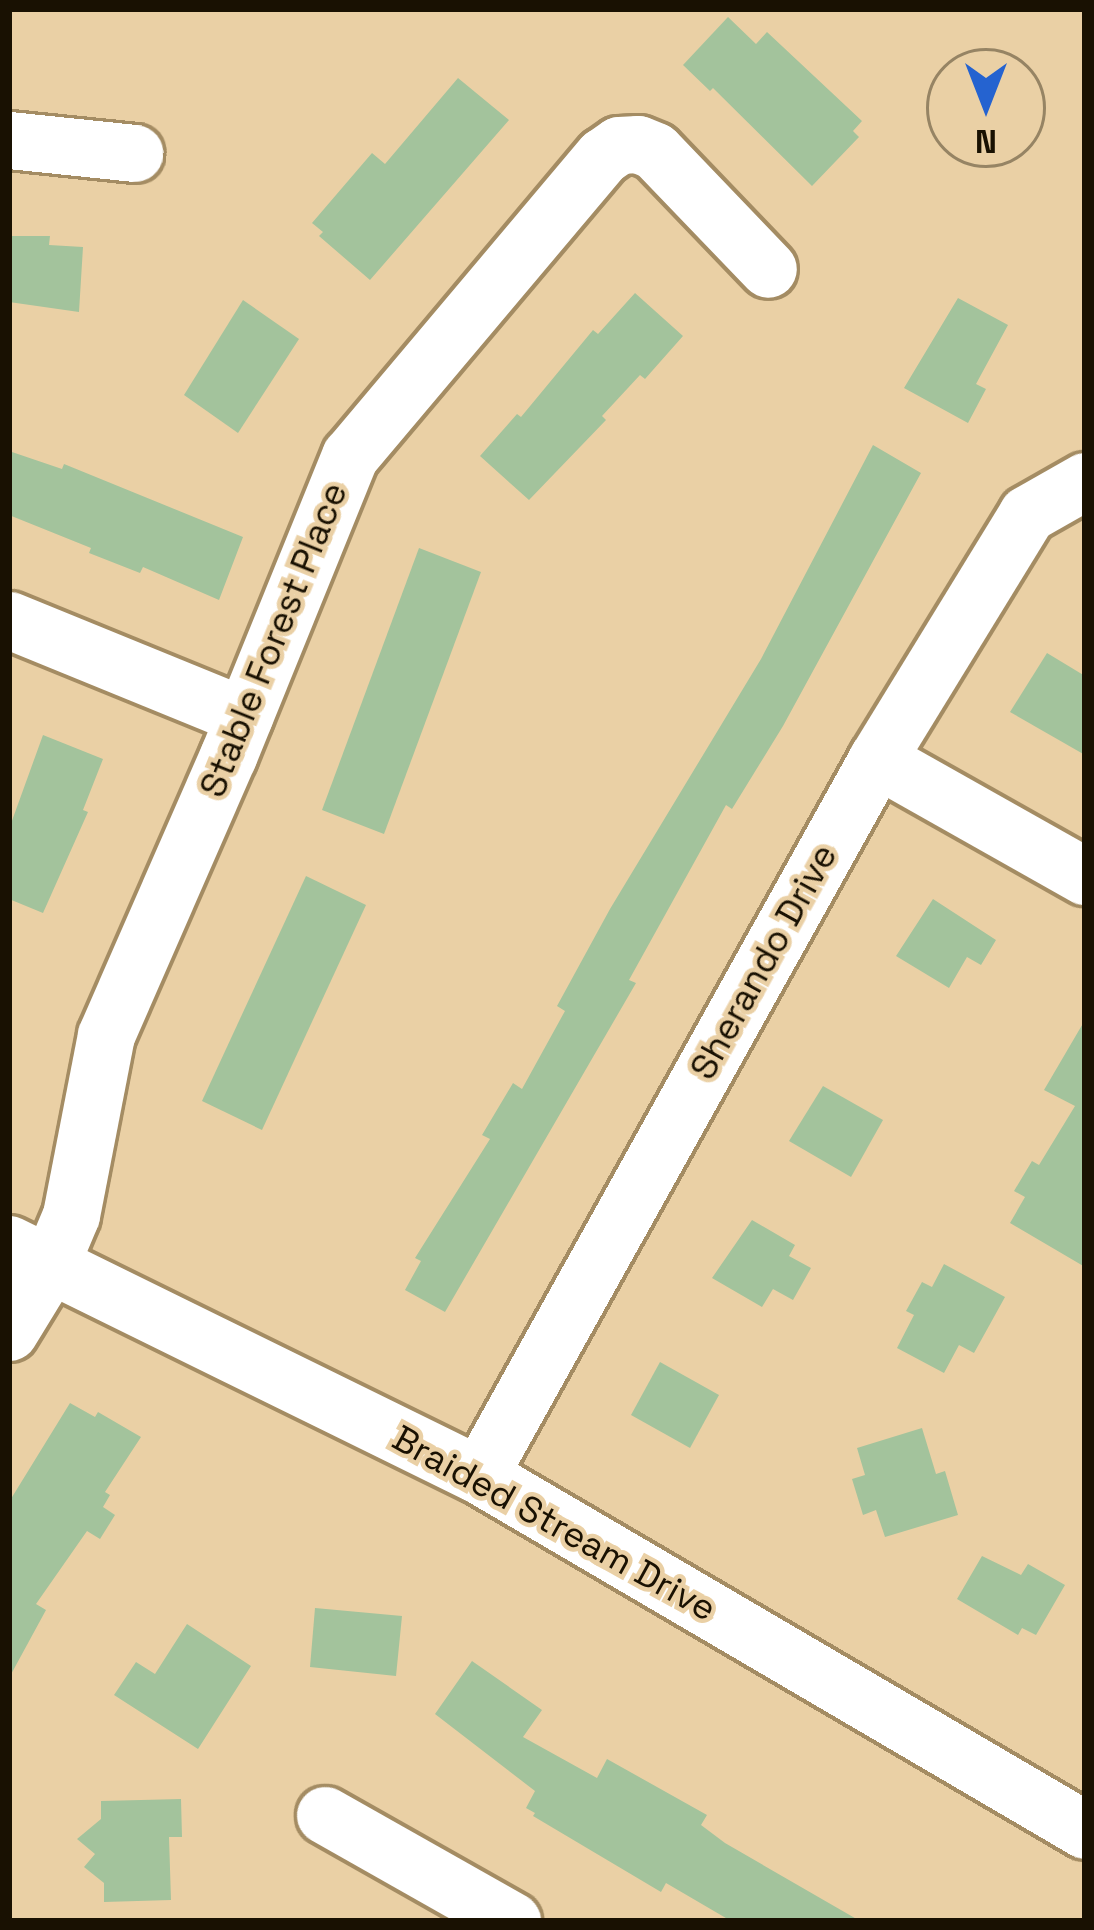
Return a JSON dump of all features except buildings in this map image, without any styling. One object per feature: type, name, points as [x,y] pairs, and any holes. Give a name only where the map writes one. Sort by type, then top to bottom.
[{"type":"street","points":[[9,140],[134,153]]},
{"type":"street","name":"Stable Forest Place","points":[[9,1332],[30,1254],[82,1174],[91,1096],[106,1035],[350,456],[604,156],[619,146],[638,144],[655,151],[768,269]]},
{"type":"street","name":"Sherando Drive","points":[[479,1475],[878,759],[1027,514],[1085,481]]},
{"type":"street","points":[[9,620],[244,716]]},
{"type":"street","points":[[878,759],[1085,876]]},
{"type":"street","name":"Braided Stream Drive","points":[[30,1254],[479,1475],[1085,1830]]},
{"type":"street","points":[[325,1815],[512,1921]]}]
